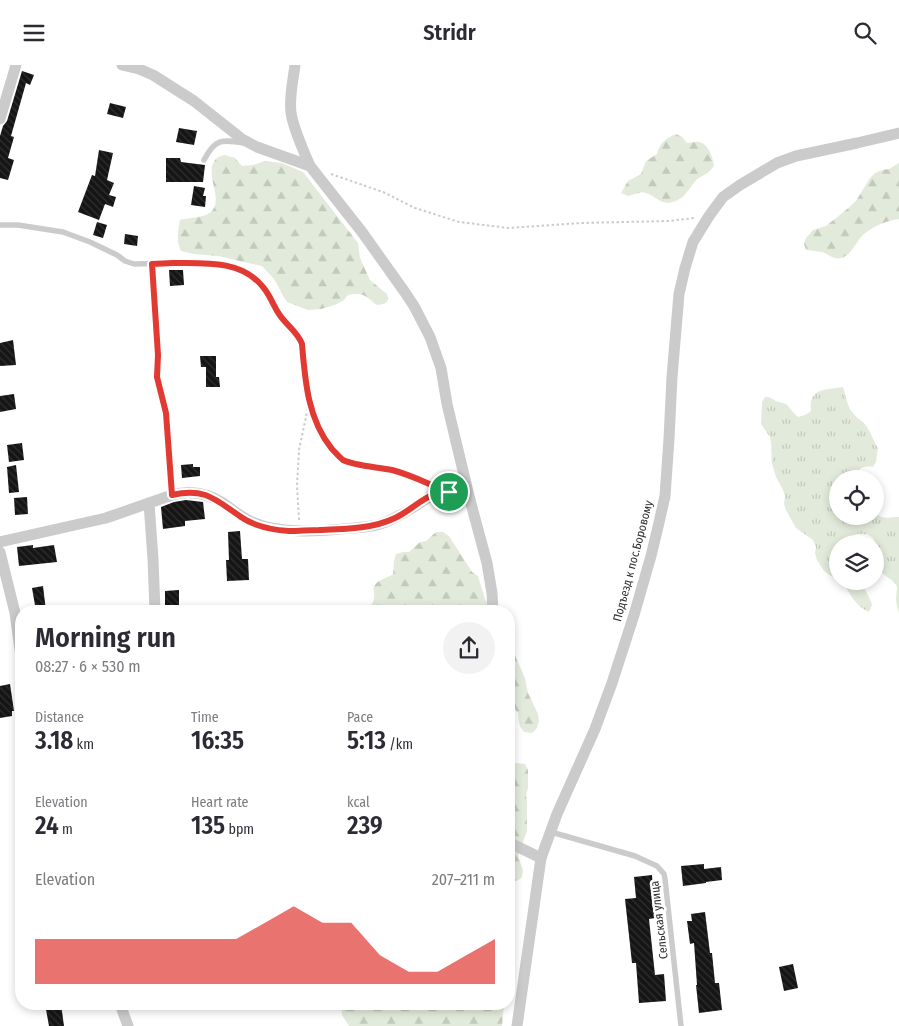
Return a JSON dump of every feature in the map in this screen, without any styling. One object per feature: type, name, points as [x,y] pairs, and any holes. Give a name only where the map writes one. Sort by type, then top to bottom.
[{"type":"street","points":[[0,119],[16,65]]},
{"type":"street","points":[[122,65],[153,75],[194,101],[242,139],[310,166]]},
{"type":"street","points":[[295,65],[291,97],[292,114],[310,166],[362,232],[414,306],[430,337],[441,367],[447,405],[487,563],[493,605]]},
{"type":"street","name":"Подъезд к пос.Боровому","points":[[517,1026],[541,858],[608,692],[652,556],[664,496],[679,294],[694,242],[723,197],[777,163],[796,156],[899,133]]},
{"type":"street","points":[[0,542],[106,518],[182,492],[204,494],[221,502],[242,518],[271,528],[289,531],[376,526],[395,518],[434,494],[449,492],[470,500]]},
{"type":"street","points":[[149,503],[154,559],[154,605]]},
{"type":"street","points":[[0,552],[15,613]]},
{"type":"street","points":[[515,845],[541,858]]},
{"type":"street","points":[[122,1010],[128,1026]]},
{"type":"lane","points":[[204,160],[212,147],[219,141],[251,143]]},
{"type":"lane","points":[[0,225],[18,225],[62,233],[90,242],[134,264],[203,263]]},
{"type":"lane","points":[[152,264],[158,355],[157,377],[166,413],[172,495]]},
{"type":"lane","name":"Сельская улица","points":[[550,832],[635,856],[657,866],[664,874],[681,1026]]},
{"type":"path","points":[[328,173],[383,192],[414,208],[459,222],[509,228],[581,223],[669,221],[709,216]]},
{"type":"path","points":[[203,263],[235,267],[253,277],[264,288],[285,322],[300,337],[307,390],[314,418],[318,429],[339,457],[357,464],[408,475],[430,485]]},
{"type":"path","points":[[299,531],[297,486],[299,450],[310,401]]},
{"type":"green space","points":[[676,134],[687,143],[698,142],[708,148],[714,166],[709,172],[697,179],[683,197],[668,203],[642,192],[628,196],[621,193],[628,181],[641,174],[646,161],[657,154],[659,147],[669,137]]},
{"type":"green space","points":[[225,155],[235,158],[242,166],[265,161],[282,163],[303,172],[358,243],[360,258],[370,280],[387,294],[388,299],[386,303],[379,305],[361,294],[354,294],[348,295],[344,300],[335,305],[308,310],[287,302],[274,279],[262,266],[218,256],[181,251],[178,240],[180,220],[206,215],[213,209],[216,203],[212,179],[213,164],[218,157]]},
{"type":"green space","points":[[899,163],[899,219],[888,221],[868,231],[860,238],[850,253],[841,258],[833,258],[822,252],[806,250],[804,244],[806,238],[813,230],[826,226],[856,201],[875,173],[889,169]]},
{"type":"green space","points":[[843,387],[851,410],[866,425],[878,448],[876,462],[873,467],[861,468],[859,470],[829,470],[829,525],[884,525],[884,517],[899,517],[899,614],[896,601],[896,584],[884,574],[884,535],[829,535],[829,575],[824,571],[817,560],[816,547],[813,540],[796,528],[786,510],[784,504],[785,496],[772,464],[770,437],[761,424],[762,402],[765,397],[786,404],[798,417],[811,411],[812,398],[819,391]]},
{"type":"green space","points":[[436,532],[443,532],[449,536],[472,572],[478,576],[485,599],[489,605],[371,605],[375,585],[393,574],[396,554],[409,552],[420,542],[426,541]]},
{"type":"green space","points":[[848,590],[866,590],[872,605],[869,612],[856,602]]},
{"type":"green space","points":[[515,655],[525,678],[528,693],[538,714],[537,728],[532,733],[524,732],[521,728],[518,713],[515,709]]},
{"type":"green space","points":[[515,764],[525,764],[528,770],[526,795],[527,831],[518,856],[523,870],[522,877],[517,881],[515,880]]},
{"type":"green space","points":[[342,1010],[503,1010],[502,1026],[349,1026],[342,1015]]},
{"type":"building","points":[[22,71],[34,75],[30,85],[26,83],[11,136],[14,137],[8,158],[14,160],[8,180],[0,178],[0,136],[3,126],[7,121]]},
{"type":"building","points":[[110,103],[126,107],[123,118],[107,114]]},
{"type":"building","points":[[179,128],[197,131],[194,145],[176,142]]},
{"type":"building","points":[[99,150],[113,153],[107,180],[114,183],[109,195],[116,197],[113,207],[105,204],[99,220],[78,212],[92,175],[95,176]]},
{"type":"building","points":[[166,158],[180,158],[181,162],[205,165],[203,182],[166,182]]},
{"type":"building","points":[[194,186],[205,188],[203,196],[206,196],[205,207],[191,205]]},
{"type":"building","points":[[97,222],[107,225],[103,238],[93,235]]},
{"type":"building","points":[[125,234],[138,236],[137,246],[124,244]]},
{"type":"building","points":[[169,270],[183,270],[184,285],[170,286]]},
{"type":"building","points":[[13,340],[16,365],[0,366],[0,343]]},
{"type":"building","points":[[200,356],[216,356],[216,377],[219,377],[220,387],[206,387],[206,367],[201,367]]},
{"type":"building","points":[[14,394],[16,409],[0,412],[0,396]]},
{"type":"building","points":[[22,443],[24,460],[9,462],[7,445]]},
{"type":"building","points":[[193,464],[193,467],[200,467],[200,476],[182,478],[181,465]]},
{"type":"building","points":[[16,465],[19,492],[9,493],[7,467]]},
{"type":"building","points":[[27,497],[28,514],[15,515],[14,498]]},
{"type":"building","points":[[186,500],[203,502],[205,519],[185,521],[185,526],[163,529],[161,507]]},
{"type":"building","points":[[240,531],[242,559],[248,559],[249,580],[227,581],[226,560],[229,560],[228,532]]},
{"type":"building","points":[[33,545],[33,548],[54,545],[57,562],[19,566],[17,547]]},
{"type":"building","points":[[43,586],[45,605],[35,605],[32,588]]},
{"type":"building","points":[[179,590],[179,605],[165,605],[165,591]]},
{"type":"building","points":[[10,684],[14,711],[12,711],[12,716],[0,718],[0,686]]},
{"type":"building","points":[[704,864],[704,869],[721,867],[722,880],[683,886],[681,866]]},
{"type":"building","points":[[652,875],[655,918],[649,919],[655,975],[664,974],[666,1001],[639,1003],[636,963],[632,963],[625,899],[636,898],[634,877]]},
{"type":"building","points":[[705,912],[715,983],[719,983],[722,1010],[699,1013],[694,943],[690,944],[687,921],[692,921],[691,914]]},
{"type":"building","points":[[793,964],[798,988],[784,991],[779,967]]},
{"type":"building","points":[[46,1010],[62,1010],[64,1026],[49,1026]]},
{"type":"route","points":[[203,263],[235,267],[257,280],[285,322],[300,337],[307,390],[314,418],[318,429],[339,457],[349,462],[408,475],[449,492],[434,494],[395,518],[376,526],[289,531],[271,528],[242,518],[221,502],[204,494],[182,492],[172,495],[166,413],[157,377],[158,355],[152,264],[203,263]]}]
